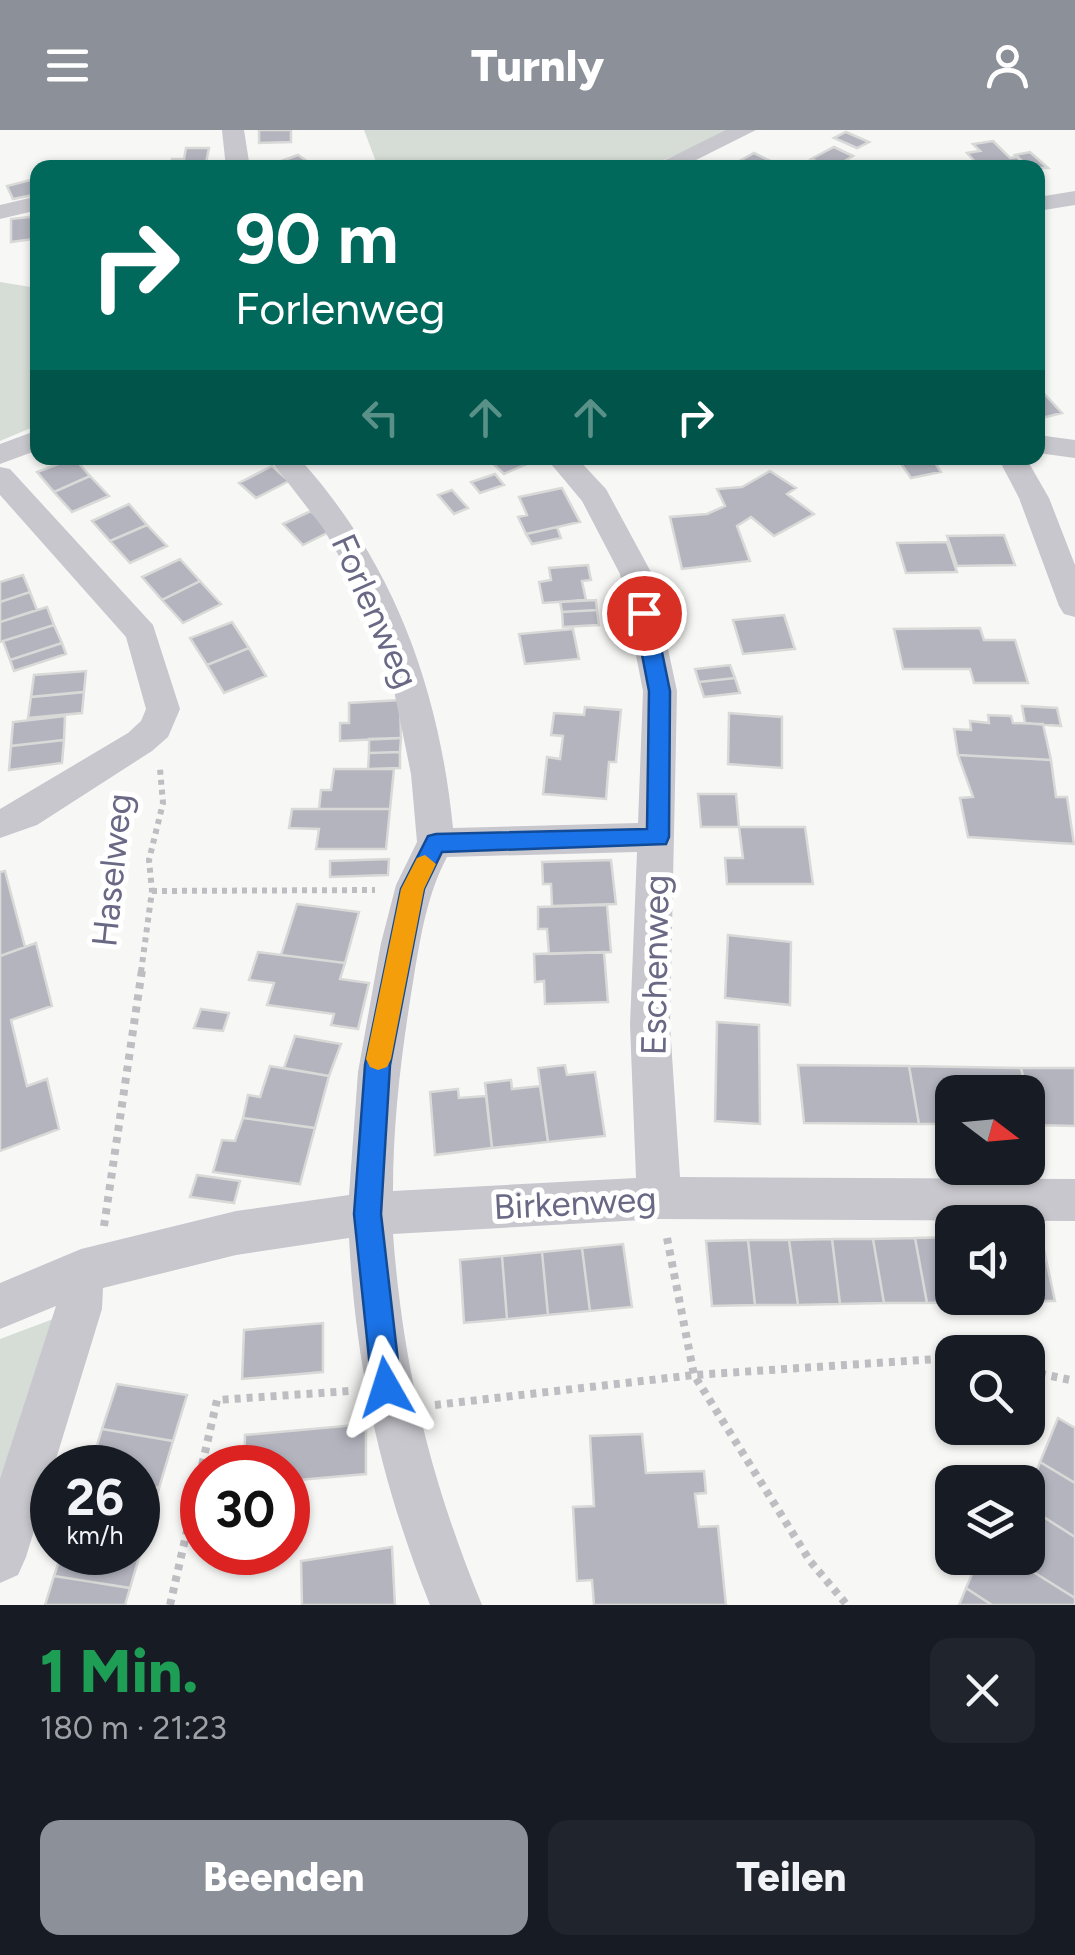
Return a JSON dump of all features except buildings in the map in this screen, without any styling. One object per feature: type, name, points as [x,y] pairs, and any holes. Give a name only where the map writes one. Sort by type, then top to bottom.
[{"type":"street","points":[[233,130],[237,160]]},
{"type":"street","points":[[678,160],[745,130]]},
{"type":"street","points":[[1045,203],[1075,198]]},
{"type":"street","points":[[0,212],[30,206]]},
{"type":"street","points":[[0,455],[30,442]]},
{"type":"street","points":[[1045,445],[1075,449]]},
{"type":"street","name":"Forlenweg","points":[[289,465],[321,498],[344,534],[378,598],[408,670],[426,750],[436,843]]},
{"type":"street","name":"Eschenweg","points":[[567,465],[595,496],[636,574],[660,691],[650,1026],[659,1198]]},
{"type":"street","points":[[1016,465],[1034,498],[1075,606]]},
{"type":"street","points":[[0,476],[141,632],[163,709],[156,728],[103,768],[24,815],[0,824]]},
{"type":"street","points":[[456,1605],[433,1554],[388,1400],[367,1214],[377,1065],[413,889],[436,843],[658,837]]},
{"type":"street","name":"Birkenweg","points":[[0,1306],[89,1269],[236,1233],[367,1214],[659,1198],[1075,1200]]},
{"type":"street","points":[[0,1557],[80,1309],[89,1269]]},
{"type":"path","name":"Haselweg","points":[[89,1269],[152,891],[149,860],[163,803],[156,728]]},
{"type":"path","points":[[152,891],[413,889]]},
{"type":"path","points":[[659,1198],[694,1374],[810,1561],[847,1605]]},
{"type":"path","points":[[170,1605],[217,1400],[444,1403],[694,1374],[935,1359]]},
{"type":"path","points":[[1045,1375],[1075,1381]]},
{"type":"shaded area","points":[[364,130],[734,130],[664,160],[375,160]]},
{"type":"shaded area","points":[[0,282],[30,287],[30,428],[0,441]]},
{"type":"shaded area","points":[[61,1316],[0,1533],[0,1339]]},
{"type":"slow traffic","points":[[378,1059],[413,889],[425,864]]},
{"type":"route","points":[[386,1387],[367,1214],[377,1065],[413,889],[436,843],[658,837],[660,691],[644,613]]}]
